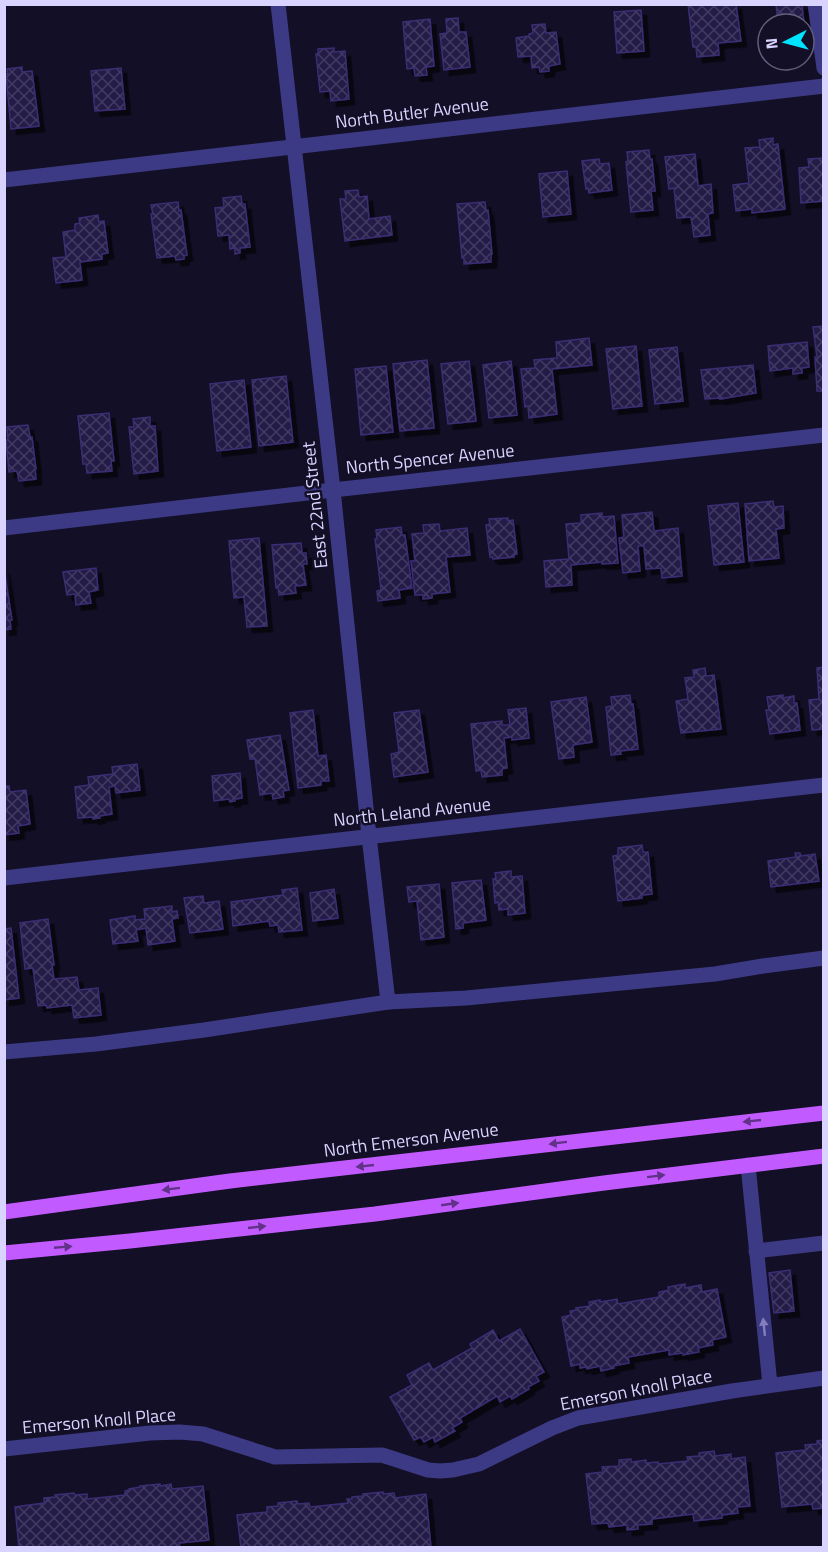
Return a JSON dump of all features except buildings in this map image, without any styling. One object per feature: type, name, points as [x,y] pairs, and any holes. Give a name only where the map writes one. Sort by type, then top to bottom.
[{"type":"main road","name":"North Emerson Avenue","points":[[4,1212],[230,1181],[824,1113]]},
{"type":"main road","points":[[4,1253],[375,1214],[824,1156]]},
{"type":"street","name":"East 22nd Street","points":[[278,4],[388,1002]]},
{"type":"street","points":[[814,4],[824,68]]},
{"type":"street","name":"North Butler Avenue","points":[[4,180],[824,86]]},
{"type":"street","name":"North Spencer Avenue","points":[[4,528],[824,435]]},
{"type":"street","name":"North Leland Avenue","points":[[4,878],[824,785]]},
{"type":"street","points":[[4,1052],[96,1044],[182,1033],[388,1002],[466,998],[715,974],[824,958]]},
{"type":"street","points":[[748,1165],[770,1385]]},
{"type":"street","points":[[756,1251],[824,1244]]},
{"type":"street","name":"Emerson Knoll Place","points":[[4,1449],[150,1433],[180,1432],[202,1434],[275,1457],[382,1455],[428,1470],[453,1470],[479,1464],[552,1428],[578,1418],[824,1377]]}]
